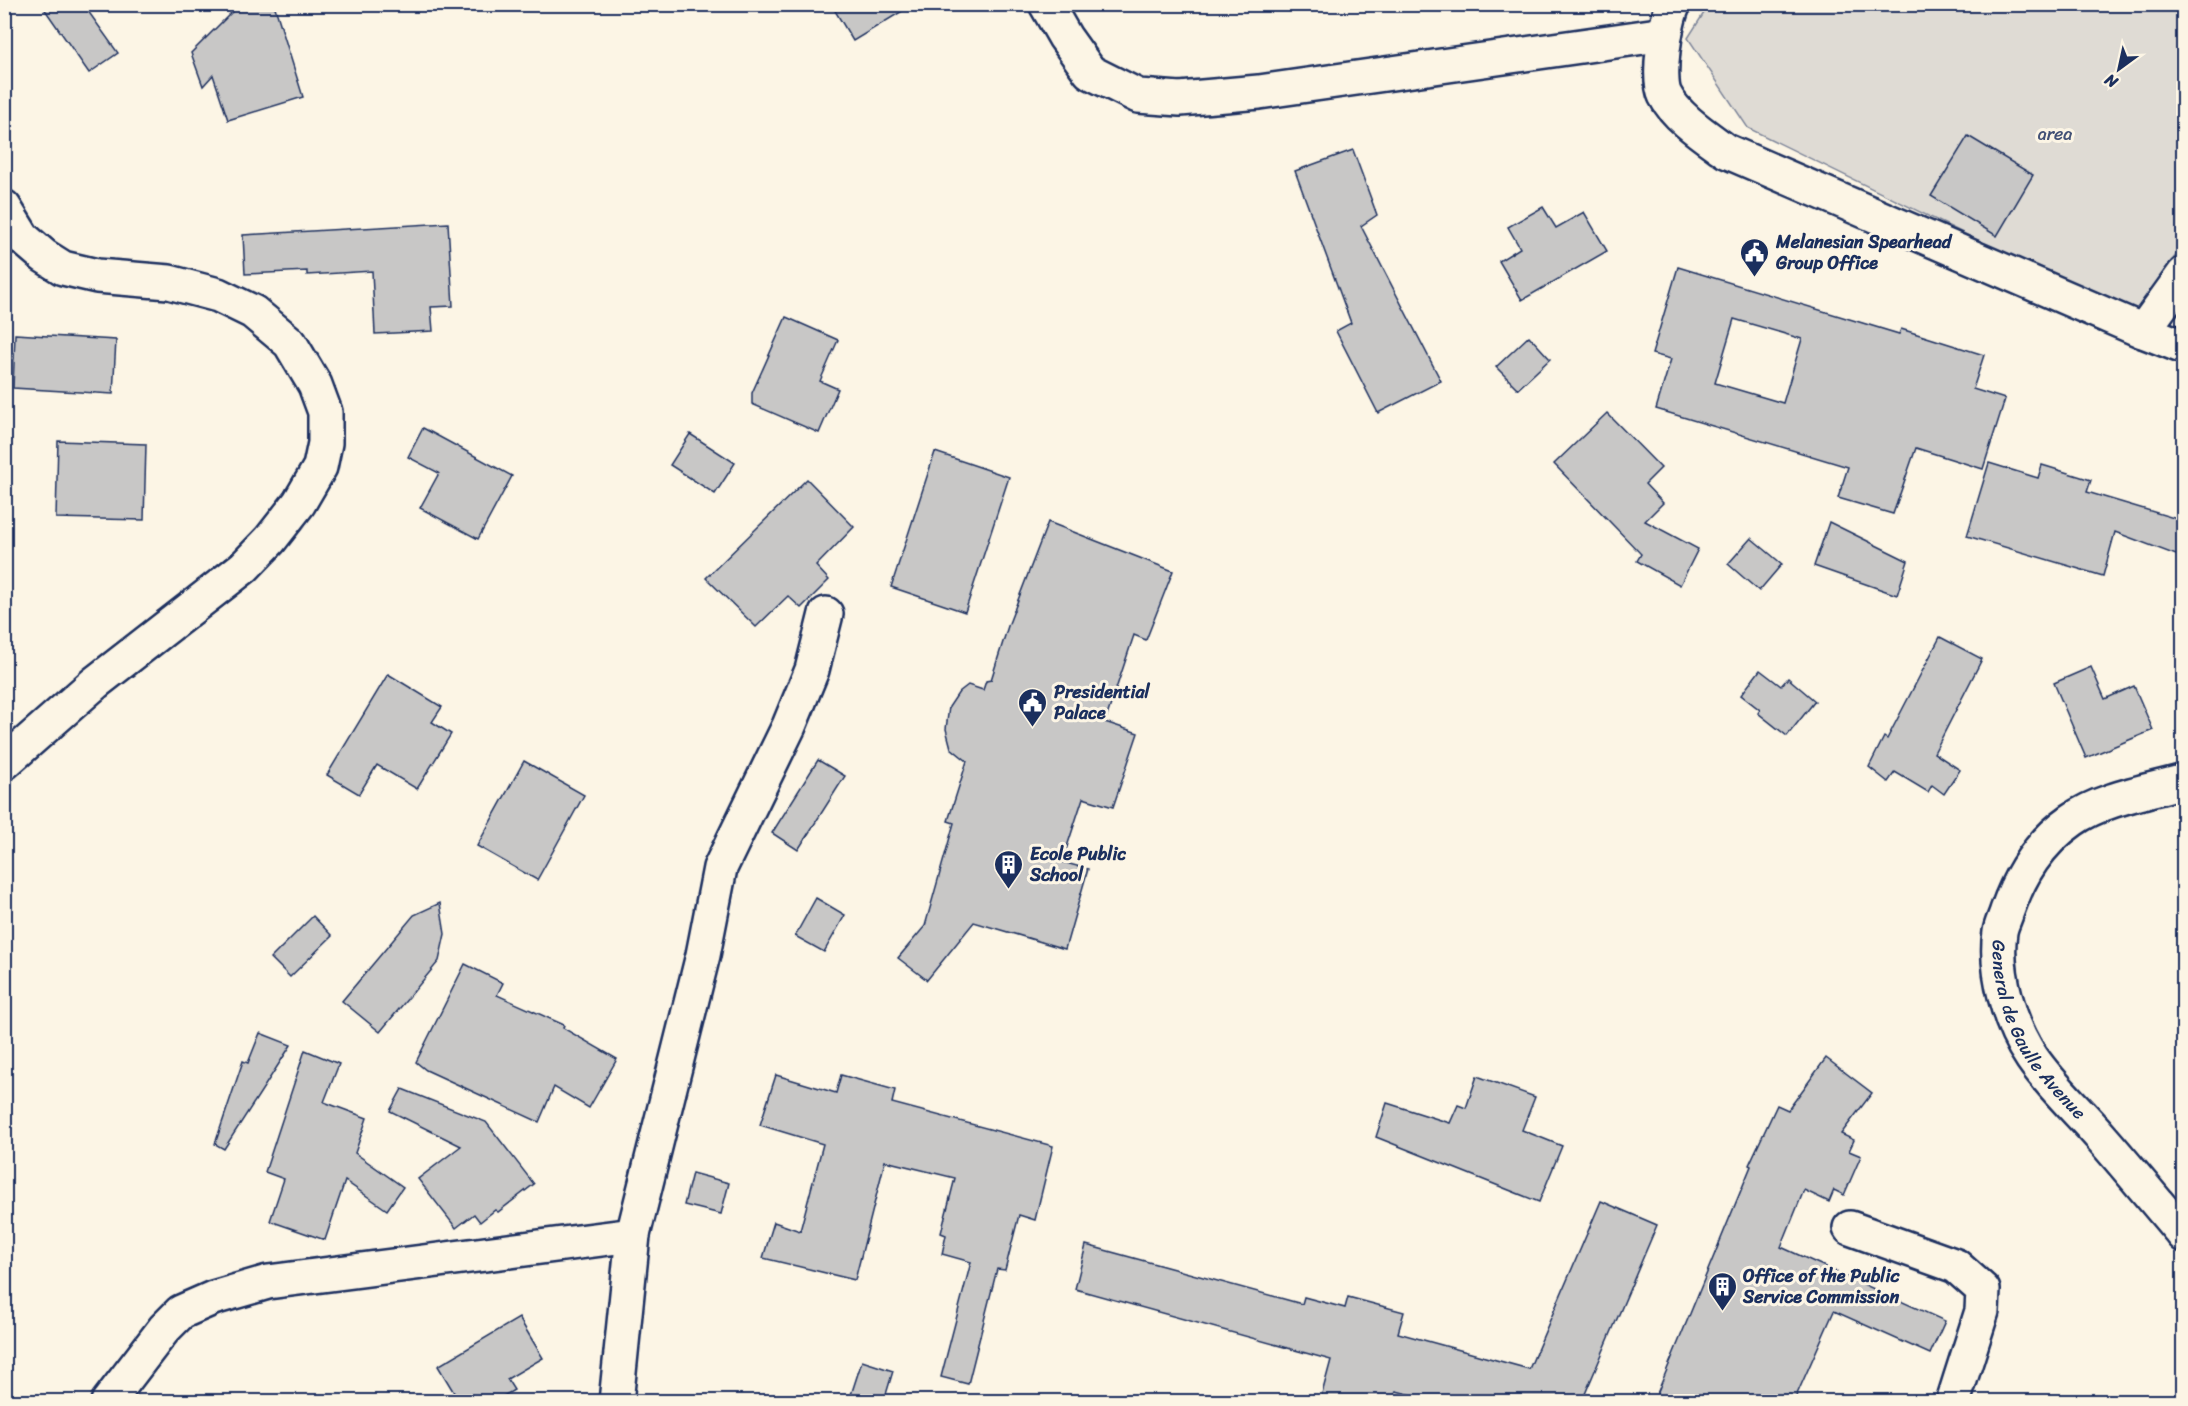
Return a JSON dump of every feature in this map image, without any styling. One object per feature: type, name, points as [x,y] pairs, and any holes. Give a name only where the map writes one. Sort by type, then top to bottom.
[{"type":"street","points":[[1046,4],[1065,37],[1090,72],[1138,96],[1180,99],[1259,92],[1670,19],[1662,54],[1664,94],[1686,120],[1726,151],[2184,347]]},
{"type":"street","points":[[4,207],[23,238],[63,268],[97,276],[169,282],[218,295],[253,312],[290,343],[315,385],[325,412],[324,443],[320,467],[299,503],[270,540],[244,567],[95,683],[4,763]]},
{"type":"street","points":[[2143,331],[2184,274]]},
{"type":"street","points":[[616,1401],[633,1235],[703,955],[720,868],[789,726],[812,670],[826,614]]},
{"type":"street","name":"General de Gaulle Avenue","points":[[2184,781],[2092,809],[2073,819],[2049,838],[2031,859],[2014,892],[2000,931],[1999,957],[2003,988],[2014,1022],[2031,1057],[2184,1235]]},
{"type":"street","points":[[1850,1228],[1956,1266],[1983,1290],[1982,1311],[1953,1401]]},
{"type":"street","points":[[108,1401],[164,1329],[181,1312],[213,1298],[268,1282],[633,1235]]},
{"type":"green space","name":"area","points":[[1709,5],[2183,5],[2183,245],[2133,316],[1748,128],[1688,38]]},
{"type":"building","points":[[41,4],[83,4],[118,53],[89,73]]},
{"type":"building","points":[[240,4],[274,4],[303,97],[228,120],[213,75],[203,86],[191,53]]},
{"type":"building","points":[[831,4],[914,4],[853,41]]},
{"type":"building","points":[[1968,136],[2033,175],[1997,236],[1931,196]]},
{"type":"building","points":[[1353,150],[1377,215],[1361,226],[1441,381],[1378,413],[1336,331],[1351,323],[1295,171]]},
{"type":"building","points":[[1543,207],[1556,228],[1584,212],[1607,251],[1522,300],[1499,261],[1520,248],[1508,227]]},
{"type":"building","points":[[448,223],[453,306],[431,307],[433,331],[375,334],[372,271],[307,275],[307,271],[245,274],[243,235]]},
{"type":"building","points":[[1678,267],[1899,334],[1901,329],[1984,355],[1973,389],[2005,399],[1983,469],[1916,448],[1893,514],[1838,498],[1848,467],[1656,409],[1671,359],[1652,354]],"holes":[[[1734,319],[1802,339],[1783,403],[1715,383]]]},
{"type":"building","points":[[786,317],[838,340],[820,381],[838,389],[819,433],[752,404],[752,393]]},
{"type":"building","points":[[15,334],[116,340],[113,394],[13,388]]},
{"type":"building","points":[[1529,336],[1550,359],[1518,389],[1496,367]]},
{"type":"building","points":[[1607,413],[1661,468],[1645,484],[1663,503],[1645,521],[1698,549],[1680,585],[1637,561],[1641,554],[1554,464]]},
{"type":"building","points":[[423,428],[512,476],[478,539],[420,508],[439,473],[408,457]]},
{"type":"building","points":[[690,434],[735,463],[715,494],[670,465]]},
{"type":"building","points":[[58,441],[146,444],[144,520],[56,518]]},
{"type":"building","points":[[935,452],[1009,477],[965,612],[891,587]]},
{"type":"building","points":[[1989,463],[2038,478],[2042,465],[2091,480],[2087,492],[2184,521],[2184,558],[2115,532],[2103,576],[1967,536]]},
{"type":"building","points":[[807,479],[854,527],[816,566],[829,580],[801,608],[788,596],[756,627],[706,578]]},
{"type":"building","points":[[1048,522],[1173,571],[1146,640],[1134,635],[1105,722],[1138,733],[1113,807],[1083,798],[1062,862],[1088,869],[1065,949],[974,922],[927,980],[898,958],[925,926],[954,823],[948,821],[967,761],[951,748],[946,729],[949,707],[959,692],[968,685],[983,690],[986,681],[991,680],[1008,626]]},
{"type":"building","points":[[1829,522],[1908,561],[1897,595],[1814,566]]},
{"type":"building","points":[[1751,538],[1782,564],[1759,591],[1728,564]]},
{"type":"building","points":[[1940,637],[1982,659],[1934,753],[1960,770],[1944,794],[1932,785],[1928,792],[1895,772],[1888,782],[1869,767],[1884,737],[1887,739]]},
{"type":"building","points":[[2091,667],[2105,699],[2134,686],[2153,730],[2086,758],[2054,683]]},
{"type":"building","points":[[1760,670],[1781,686],[1788,678],[1815,701],[1787,736],[1758,713],[1760,710],[1741,695]]},
{"type":"building","points":[[388,674],[442,707],[432,722],[451,734],[417,789],[377,765],[359,794],[327,775]]},
{"type":"building","points":[[818,760],[845,776],[798,850],[772,833]]},
{"type":"building","points":[[524,761],[584,795],[537,880],[477,846]]},
{"type":"building","points":[[816,898],[845,915],[824,952],[795,936]]},
{"type":"building","points":[[440,903],[445,934],[439,961],[380,1032],[342,1001],[414,915]]},
{"type":"building","points":[[313,916],[332,936],[290,977],[271,958]]},
{"type":"building","points":[[465,964],[503,983],[497,995],[564,1025],[563,1028],[617,1059],[589,1108],[554,1087],[539,1122],[426,1070],[416,1062]]},
{"type":"building","points":[[260,1033],[291,1045],[224,1149],[215,1144],[243,1061],[248,1063]]},
{"type":"building","points":[[305,1050],[339,1064],[324,1102],[367,1118],[355,1153],[403,1187],[387,1210],[345,1181],[325,1240],[270,1221],[284,1179],[265,1172]]},
{"type":"building","points":[[1826,1058],[1872,1093],[1841,1134],[1854,1140],[1849,1151],[1861,1156],[1844,1195],[1834,1190],[1829,1202],[1804,1190],[1781,1247],[1945,1321],[1930,1354],[1834,1311],[1794,1401],[1654,1401],[1751,1166],[1749,1165],[1777,1105],[1788,1110]]},
{"type":"building","points":[[776,1075],[836,1093],[841,1075],[895,1090],[892,1103],[1053,1146],[1035,1220],[1019,1215],[1005,1270],[997,1269],[968,1384],[941,1377],[971,1262],[942,1254],[946,1235],[941,1233],[955,1178],[885,1161],[855,1280],[763,1258],[774,1222],[800,1231],[823,1144],[760,1125]]},
{"type":"building","points":[[1477,1076],[1535,1097],[1522,1130],[1562,1146],[1539,1202],[1376,1137],[1387,1103],[1450,1123],[1458,1105],[1466,1108]]},
{"type":"building","points":[[402,1089],[486,1122],[534,1184],[498,1212],[495,1210],[480,1222],[474,1214],[456,1228],[418,1179],[461,1146],[390,1111]]},
{"type":"building","points":[[692,1173],[729,1183],[721,1214],[684,1205]]},
{"type":"building","points":[[1601,1201],[1657,1225],[1582,1401],[1436,1401],[1396,1391],[1393,1401],[1320,1401],[1331,1360],[1075,1289],[1086,1245],[1302,1304],[1304,1297],[1345,1308],[1348,1297],[1404,1312],[1398,1333],[1529,1369]]},
{"type":"building","points":[[519,1318],[543,1358],[507,1379],[514,1390],[495,1401],[459,1401],[438,1366]]},
{"type":"building","points":[[862,1361],[893,1371],[884,1401],[849,1401]]},
{"type":"place","name":"Melanesian Spearhead Group Office","points":[[1755,278]]},
{"type":"place","name":"Presidential Palace","points":[[1033,728]]},
{"type":"place","name":"Ecole Public School","points":[[1009,890]]},
{"type":"place","name":"Office of the Public Service Commission","points":[[1722,1312]]}]
